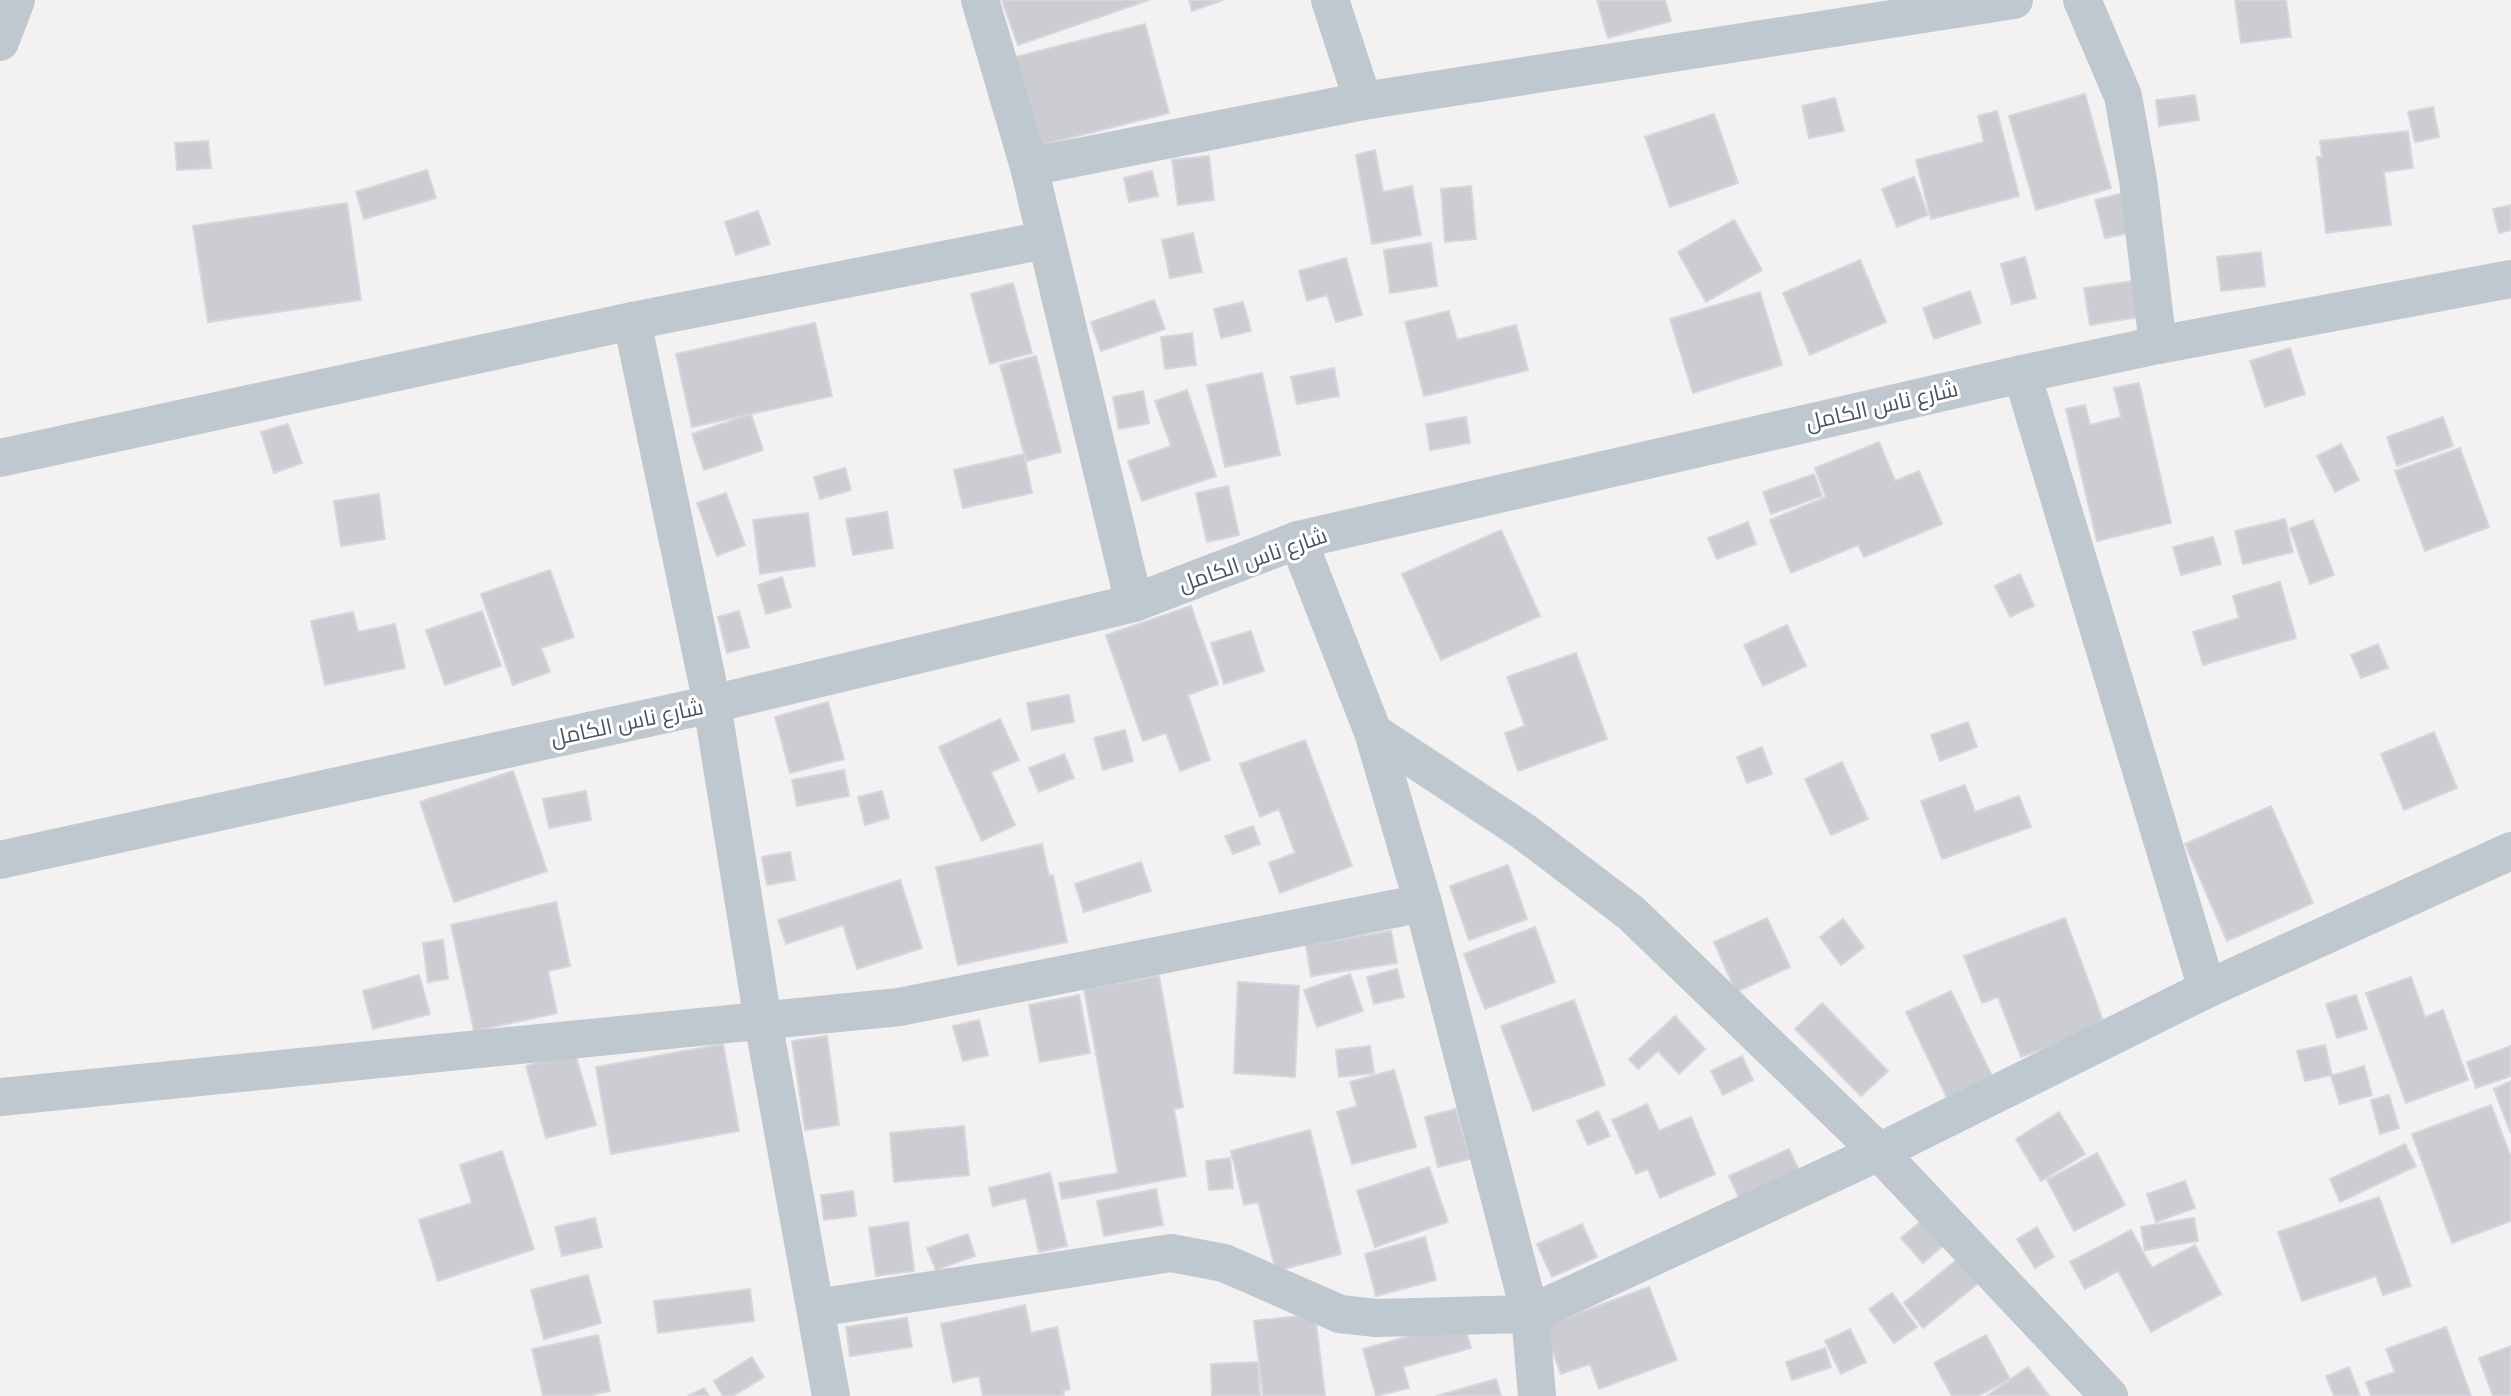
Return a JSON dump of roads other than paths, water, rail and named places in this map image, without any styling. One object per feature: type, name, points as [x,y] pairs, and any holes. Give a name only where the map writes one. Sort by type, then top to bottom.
[{"type":"street","points":[[980,0],[1029,167],[1134,603]]},
{"type":"street","points":[[1330,0],[1363,101]]},
{"type":"street","points":[[1029,167],[1363,101],[2014,0]]},
{"type":"street","points":[[2082,0],[2123,96],[2138,180],[2158,345]]},
{"type":"street","points":[[0,458],[632,321],[1045,240]]},
{"type":"street","name":"شارع ناس الكامل","points":[[0,860],[712,704],[1134,603],[1298,540],[2022,374],[2158,345],[2511,279]]},
{"type":"street","points":[[632,321],[712,704],[763,1021],[831,1396]]},
{"type":"street","points":[[2022,374],[2207,989]]},
{"type":"street","points":[[1298,540],[1373,732],[1423,903],[1530,1314],[1537,1396]]},
{"type":"street","points":[[1373,732],[1523,831],[1631,913],[1879,1152],[2109,1396]]},
{"type":"street","points":[[816,1308],[1171,1253],[1224,1263],[1340,1314],[1376,1318],[1530,1314],[1879,1152],[2207,989],[2511,851]]},
{"type":"street","points":[[0,1097],[899,1007],[1423,903]]}]
